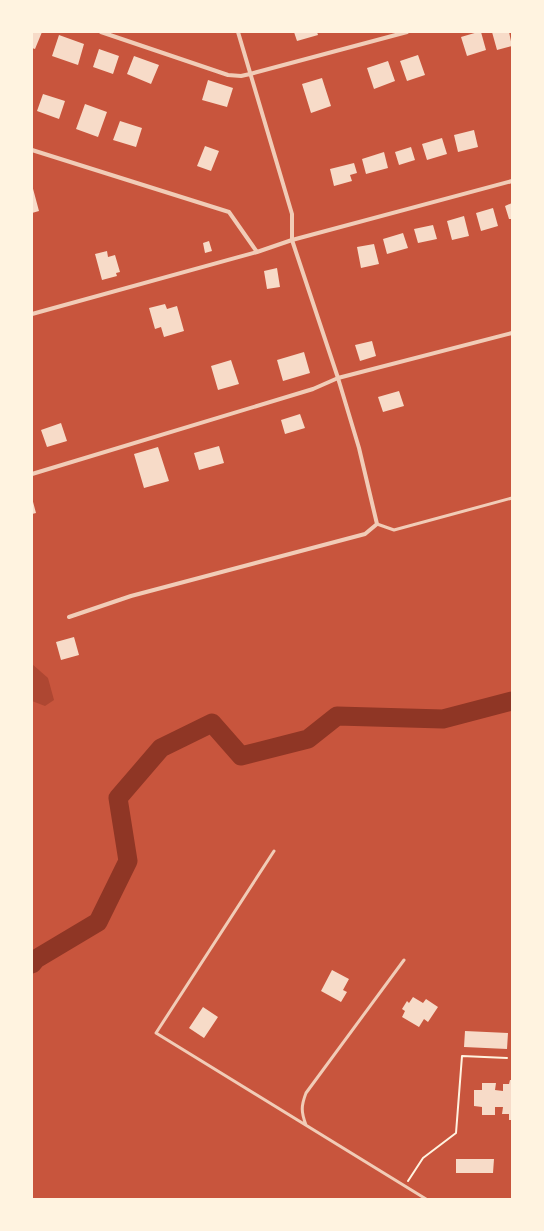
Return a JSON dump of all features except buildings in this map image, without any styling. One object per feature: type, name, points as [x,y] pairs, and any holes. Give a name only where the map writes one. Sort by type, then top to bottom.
[{"type":"street","points":[[101,32],[228,74],[241,76],[407,32]]},
{"type":"street","points":[[69,617],[132,596],[366,534],[376,524],[359,448],[338,378],[292,240],[292,214],[238,32]]},
{"type":"street","points":[[32,150],[229,212],[258,252]]},
{"type":"street","points":[[32,314],[258,252],[292,240],[512,181]]},
{"type":"street","points":[[32,474],[313,389],[338,378],[512,333]]},
{"type":"lane","points":[[376,524],[394,530],[512,498]]},
{"type":"lane","points":[[274,851],[156,1033],[426,1199]]},
{"type":"lane","points":[[306,1126],[302,1114],[302,1104],[306,1093],[404,960]]},
{"type":"path","points":[[405,1186],[423,1158],[456,1133],[462,1056],[507,1058]]},
{"type":"shaded area","points":[[32,664],[48,678],[54,700],[45,706],[32,701]]},
{"type":"waterway","points":[[32,964],[36,959],[98,922],[128,861],[118,798],[161,748],[212,723],[241,756],[308,739],[337,716],[443,719],[512,701]]}]
